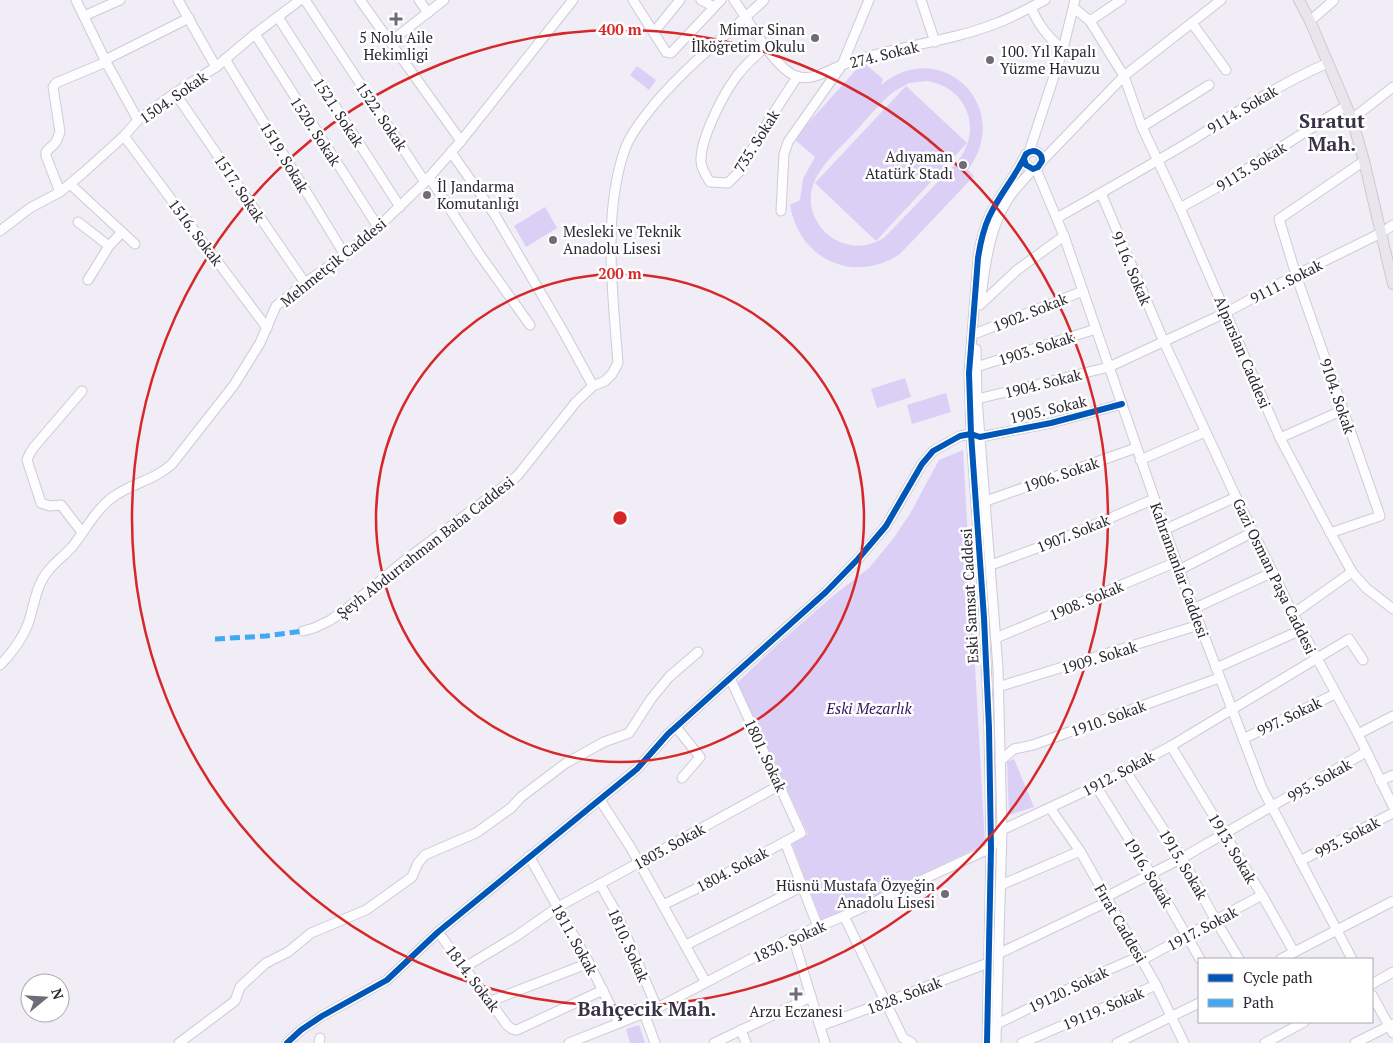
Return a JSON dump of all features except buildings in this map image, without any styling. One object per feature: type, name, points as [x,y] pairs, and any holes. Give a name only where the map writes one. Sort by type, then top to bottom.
[{"type":"main road","points":[[1300,0],[1352,119],[1364,161],[1393,284]]},
{"type":"street","points":[[76,0],[105,61],[138,120]]},
{"type":"street","points":[[84,16],[120,0]]},
{"type":"street","points":[[178,0],[216,67]]},
{"type":"street","name":"1504. Sokak","points":[[0,231],[30,208],[60,192],[124,136],[138,120],[216,67],[254,34],[300,0]]},
{"type":"street","name":"1522. Sokak","points":[[305,0],[427,179],[530,325]]},
{"type":"street","points":[[360,0],[461,141]]},
{"type":"street","points":[[419,0],[428,13]]},
{"type":"street","points":[[390,42],[444,0]]},
{"type":"street","name":"Mehmetçik Caddesi","points":[[0,665],[18,642],[27,625],[36,593],[46,572],[72,547],[82,532],[111,498],[126,488],[149,480],[172,464],[234,385],[260,343],[276,306],[345,255],[400,207],[461,141],[573,0]]},
{"type":"street","points":[[633,0],[666,52],[671,53],[718,3]]},
{"type":"street","points":[[654,32],[680,0]]},
{"type":"street","points":[[701,0],[718,3]]},
{"type":"street","points":[[734,0],[766,46],[788,71],[797,77]]},
{"type":"street","name":"Şeyh Abdurrahman Baba Caddesi","points":[[303,630],[314,628],[329,621],[404,561],[518,475],[576,402],[593,386],[605,381],[618,363],[612,271],[612,234],[614,196],[626,148],[644,117],[664,93],[764,0]]},
{"type":"street","points":[[781,211],[784,154],[788,142],[842,65],[869,0]]},
{"type":"street","points":[[922,0],[935,42]]},
{"type":"street","name":"274. Sokak","points":[[797,77],[812,77],[842,65],[885,52],[935,42],[996,24],[1045,0]]},
{"type":"street","points":[[1090,21],[1121,0]]},
{"type":"street","points":[[1042,161],[1039,153],[1034,151],[1026,156],[1028,167],[1034,169],[1040,166],[1042,161],[1124,76],[1222,0]]},
{"type":"street","points":[[1310,21],[1334,0]]},
{"type":"street","name":"Alparslan Caddesi","points":[[1074,4],[1090,21],[1124,76],[1142,127],[1180,208],[1280,438],[1330,533],[1352,572],[1366,588],[1391,604]]},
{"type":"street","name":"Eski Samsat Caddesi","points":[[996,1043],[1002,830],[998,687],[986,500],[969,373],[978,258],[988,219],[997,201],[1026,156],[1063,49],[1074,4]]},
{"type":"street","points":[[1031,7],[1036,18],[1054,43],[1063,49]]},
{"type":"street","name":"1521. Sokak","points":[[278,17],[400,207]]},
{"type":"street","points":[[60,192],[46,156],[46,152],[56,142],[60,132],[53,87],[56,83],[105,61],[189,18]]},
{"type":"street","points":[[1192,23],[1226,70]]},
{"type":"street","name":"1520. Sokak","points":[[254,34],[378,228]]},
{"type":"street","name":"735. Sokak","points":[[766,46],[734,79],[710,124],[701,151],[701,163],[710,182],[728,183],[740,171],[769,120],[797,77]]},
{"type":"street","name":"1519. Sokak","points":[[225,59],[345,255]]},
{"type":"street","name":"9114. Sokak","points":[[1057,218],[1158,160],[1270,92],[1302,74],[1328,63]]},
{"type":"street","points":[[1142,127],[1209,85]]},
{"type":"street","points":[[1352,119],[1393,87]]},
{"type":"street","name":"1517. Sokak","points":[[176,93],[305,283]]},
{"type":"street","name":"9113. Sokak","points":[[1180,208],[1346,106]]},
{"type":"street","name":"1516. Sokak","points":[[124,136],[267,328]]},
{"type":"street","points":[[451,152],[495,215],[593,386]]},
{"type":"street","name":"9104. Sokak","points":[[1330,533],[1380,516],[1296,275],[1279,220],[1364,161]]},
{"type":"street","name":"Eski Samsat Caddesi","points":[[987,1043],[991,848],[989,728],[976,436],[977,333],[986,259],[997,222],[1007,200],[1034,169]]},
{"type":"street","name":"Kahramanlar Caddesi","points":[[1034,169],[1064,236],[1164,530],[1242,739],[1271,808],[1351,958]]},
{"type":"street","points":[[70,184],[135,244]]},
{"type":"street","name":"9116. Sokak","points":[[1101,193],[1164,342]]},
{"type":"street","points":[[78,222],[109,246]]},
{"type":"street","name":"9111. Sokak","points":[[1109,367],[1225,313],[1381,233],[1393,225]]},
{"type":"street","points":[[88,280],[109,246],[122,232]]},
{"type":"street","points":[[980,305],[1017,270],[1064,236]]},
{"type":"street","name":"1902. Sokak","points":[[977,333],[1083,291]]},
{"type":"street","name":"1903. Sokak","points":[[976,367],[1096,329]]},
{"type":"street","name":"Gazi Osman Paşa Caddesi","points":[[1164,342],[1205,432],[1293,614],[1358,734],[1393,806]]},
{"type":"street","name":"1904. Sokak","points":[[977,399],[1109,367]]},
{"type":"street","points":[[82,391],[34,447],[27,460],[41,503],[50,506],[61,505],[82,532]]},
{"type":"street","name":"1905. Sokak","points":[[287,1043],[301,1030],[322,1016],[387,980],[438,932],[637,769],[676,727],[826,592],[858,559],[886,526],[922,464],[933,452],[960,436],[976,436],[1051,423],[1122,404]]},
{"type":"street","points":[[1280,438],[1343,410]]},
{"type":"street","points":[[1140,460],[1205,432]]},
{"type":"street","name":"1906. Sokak","points":[[986,500],[1136,448]]},
{"type":"street","points":[[1164,530],[1236,497]]},
{"type":"street","name":"1907. Sokak","points":[[991,565],[1064,538],[1154,500]]},
{"type":"street","name":"1908. Sokak","points":[[996,638],[1178,566],[1253,532]]},
{"type":"street","points":[[1193,610],[1273,572]]},
{"type":"street","points":[[1293,614],[1352,572]]},
{"type":"street","name":"1909. Sokak","points":[[998,687],[1199,625]]},
{"type":"street","points":[[1216,668],[1301,630]]},
{"type":"street","name":"1912. Sokak","points":[[1002,830],[1096,786],[1171,746],[1349,639],[1363,660]]},
{"type":"street","points":[[179,1043],[235,1001],[240,987],[266,963],[288,952],[311,933],[366,910],[412,877],[418,863],[425,855],[476,833],[511,808],[521,797],[566,763],[604,742],[629,733],[651,699],[669,677],[698,652]]},
{"type":"street","name":"1801. Sokak","points":[[730,678],[801,833]]},
{"type":"street","name":"1910. Sokak","points":[[1000,761],[1014,748],[1033,745],[1220,678]]},
{"type":"street","name":"997. Sokak","points":[[1242,739],[1335,694]]},
{"type":"street","points":[[1358,734],[1393,716]]},
{"type":"street","points":[[676,727],[700,757],[682,778]]},
{"type":"street","name":"1913. Sokak","points":[[1171,746],[1262,895],[1294,952]]},
{"type":"street","name":"995. Sokak","points":[[1000,953],[1107,899],[1182,858],[1366,752]]},
{"type":"street","name":"1915. Sokak","points":[[1125,770],[1182,858],[1238,958]]},
{"type":"street","points":[[1380,781],[1393,775]]},
{"type":"street","name":"1803. Sokak","points":[[465,967],[515,937],[558,907],[780,785]]},
{"type":"street","name":"1916. Sokak","points":[[1096,786],[1151,874],[1199,958]]},
{"type":"street","points":[[600,800],[631,848],[705,982]]},
{"type":"street","name":"Fırat Caddesi","points":[[1050,808],[1080,851],[1156,985],[1184,1043]]},
{"type":"street","name":"993. Sokak","points":[[1300,861],[1393,813]]},
{"type":"street","points":[[991,848],[1002,830]]},
{"type":"street","name":"1804. Sokak","points":[[663,905],[718,878],[801,833]]},
{"type":"street","points":[[784,842],[818,927]]},
{"type":"street","name":"1830. Sokak","points":[[569,1043],[657,1008],[793,937],[844,916],[991,848]]},
{"type":"street","points":[[1001,885],[1080,851]]},
{"type":"street","name":"1811. Sokak","points":[[530,856],[589,963],[619,1023]]},
{"type":"street","name":"1810. Sokak","points":[[600,884],[617,914],[657,1008]]},
{"type":"street","points":[[686,945],[803,886]]},
{"type":"street","name":"1917. Sokak","points":[[1141,958],[1188,936],[1262,895]]},
{"type":"street","points":[[1283,958],[1393,901]]},
{"type":"street","points":[[844,916],[903,1038],[912,1043]]},
{"type":"street","name":"1814. Sokak","points":[[438,932],[507,1025],[512,1029],[517,1030],[603,990]]},
{"type":"street","points":[[793,937],[825,1043]]},
{"type":"street","name":"19120. Sokak","points":[[997,1024],[1099,974],[1141,958]]},
{"type":"street","name":"1828. Sokak","points":[[820,1026],[988,962]]},
{"type":"street","points":[[491,1001],[589,963]]},
{"type":"street","points":[[1373,983],[1393,972]]},
{"type":"street","name":"19119. Sokak","points":[[1022,1043],[1156,985]]},
{"type":"street","points":[[714,1043],[811,997]]},
{"type":"street","points":[[1356,1043],[1392,1027],[1373,997]]},
{"type":"street","points":[[1117,1043],[1198,1003]]},
{"type":"street","points":[[644,1013],[655,1043]]},
{"type":"street","points":[[1265,1043],[1302,1023]]},
{"type":"street","points":[[741,1030],[746,1043]]},
{"type":"green space","name":"Adıyaman Atatürk Stadı","points":[[863,62],[883,79],[881,85],[904,72],[926,68],[947,73],[964,85],[977,102],[983,123],[980,146],[968,170],[974,176],[900,254],[882,263],[864,267],[847,266],[831,261],[816,252],[804,240],[795,224],[790,205],[800,200],[803,179],[815,157],[794,139]],"holes":[[[927,81],[941,85],[961,101],[967,111],[970,123],[965,149],[958,161],[884,238],[859,246],[840,242],[830,237],[817,221],[813,213],[811,201],[812,189],[822,168],[893,92],[909,83]]]},
{"type":"green space","points":[[637,66],[656,80],[649,90],[630,75]]},
{"type":"green space","points":[[906,86],[967,143],[876,241],[815,183]]},
{"type":"green space","points":[[545,207],[557,228],[526,247],[514,226]]},
{"type":"green space","points":[[905,378],[911,397],[877,408],[871,389]]},
{"type":"green space","points":[[946,393],[951,412],[912,424],[907,405]]},
{"type":"green space","name":"Eski Mezarlık","points":[[963,450],[985,844],[822,922],[792,844],[808,834],[737,683],[834,595],[869,568],[893,539],[911,512],[939,460]]},
{"type":"green space","points":[[1014,759],[1034,807],[1009,815],[1007,762]]},
{"type":"green space","points":[[639,1025],[645,1043],[630,1043],[626,1029]]},
{"type":"marked path","points":[[215,639],[266,636],[303,631]]},
{"type":"cycle path","points":[[987,1043],[991,848],[989,728],[969,373],[978,258],[982,238],[993,209],[1026,154],[1035,151],[1041,155],[1042,161],[1038,167],[1033,169],[1026,165],[1024,159]]},
{"type":"cycle path","points":[[287,1043],[301,1030],[322,1016],[387,980],[438,932],[637,769],[668,734],[826,592],[858,559],[886,526],[922,464],[933,451],[960,436],[971,434],[980,437],[1051,423],[1122,404]]},
{"type":"place","name":"5 Nolu Aile Hekimligi","points":[[396,19]]},
{"type":"place","name":"Mimar Sinan İlköğretim Okulu","points":[[815,38]]},
{"type":"place","name":"100. Yıl Kapalı Yüzme Havuzu","points":[[990,60]]},
{"type":"place","name":"Adıyaman Atatürk Stadı","points":[[963,165]]},
{"type":"place","name":"İl Jandarma Komutanlığı","points":[[427,195]]},
{"type":"place","name":"Mesleki ve Teknik Anadolu Lisesi","points":[[553,240]]},
{"type":"place","name":"Hüsnü Mustafa Özyeğin Anadolu Lisesi","points":[[945,894]]},
{"type":"place","name":"Arzu Eczanesi","points":[[796,994]]},
{"type":"district","name":"Sıratut Mah.","points":[[1332,132]]},
{"type":"district","name":"Bahçecik Mah.","points":[[647,1008]]}]
